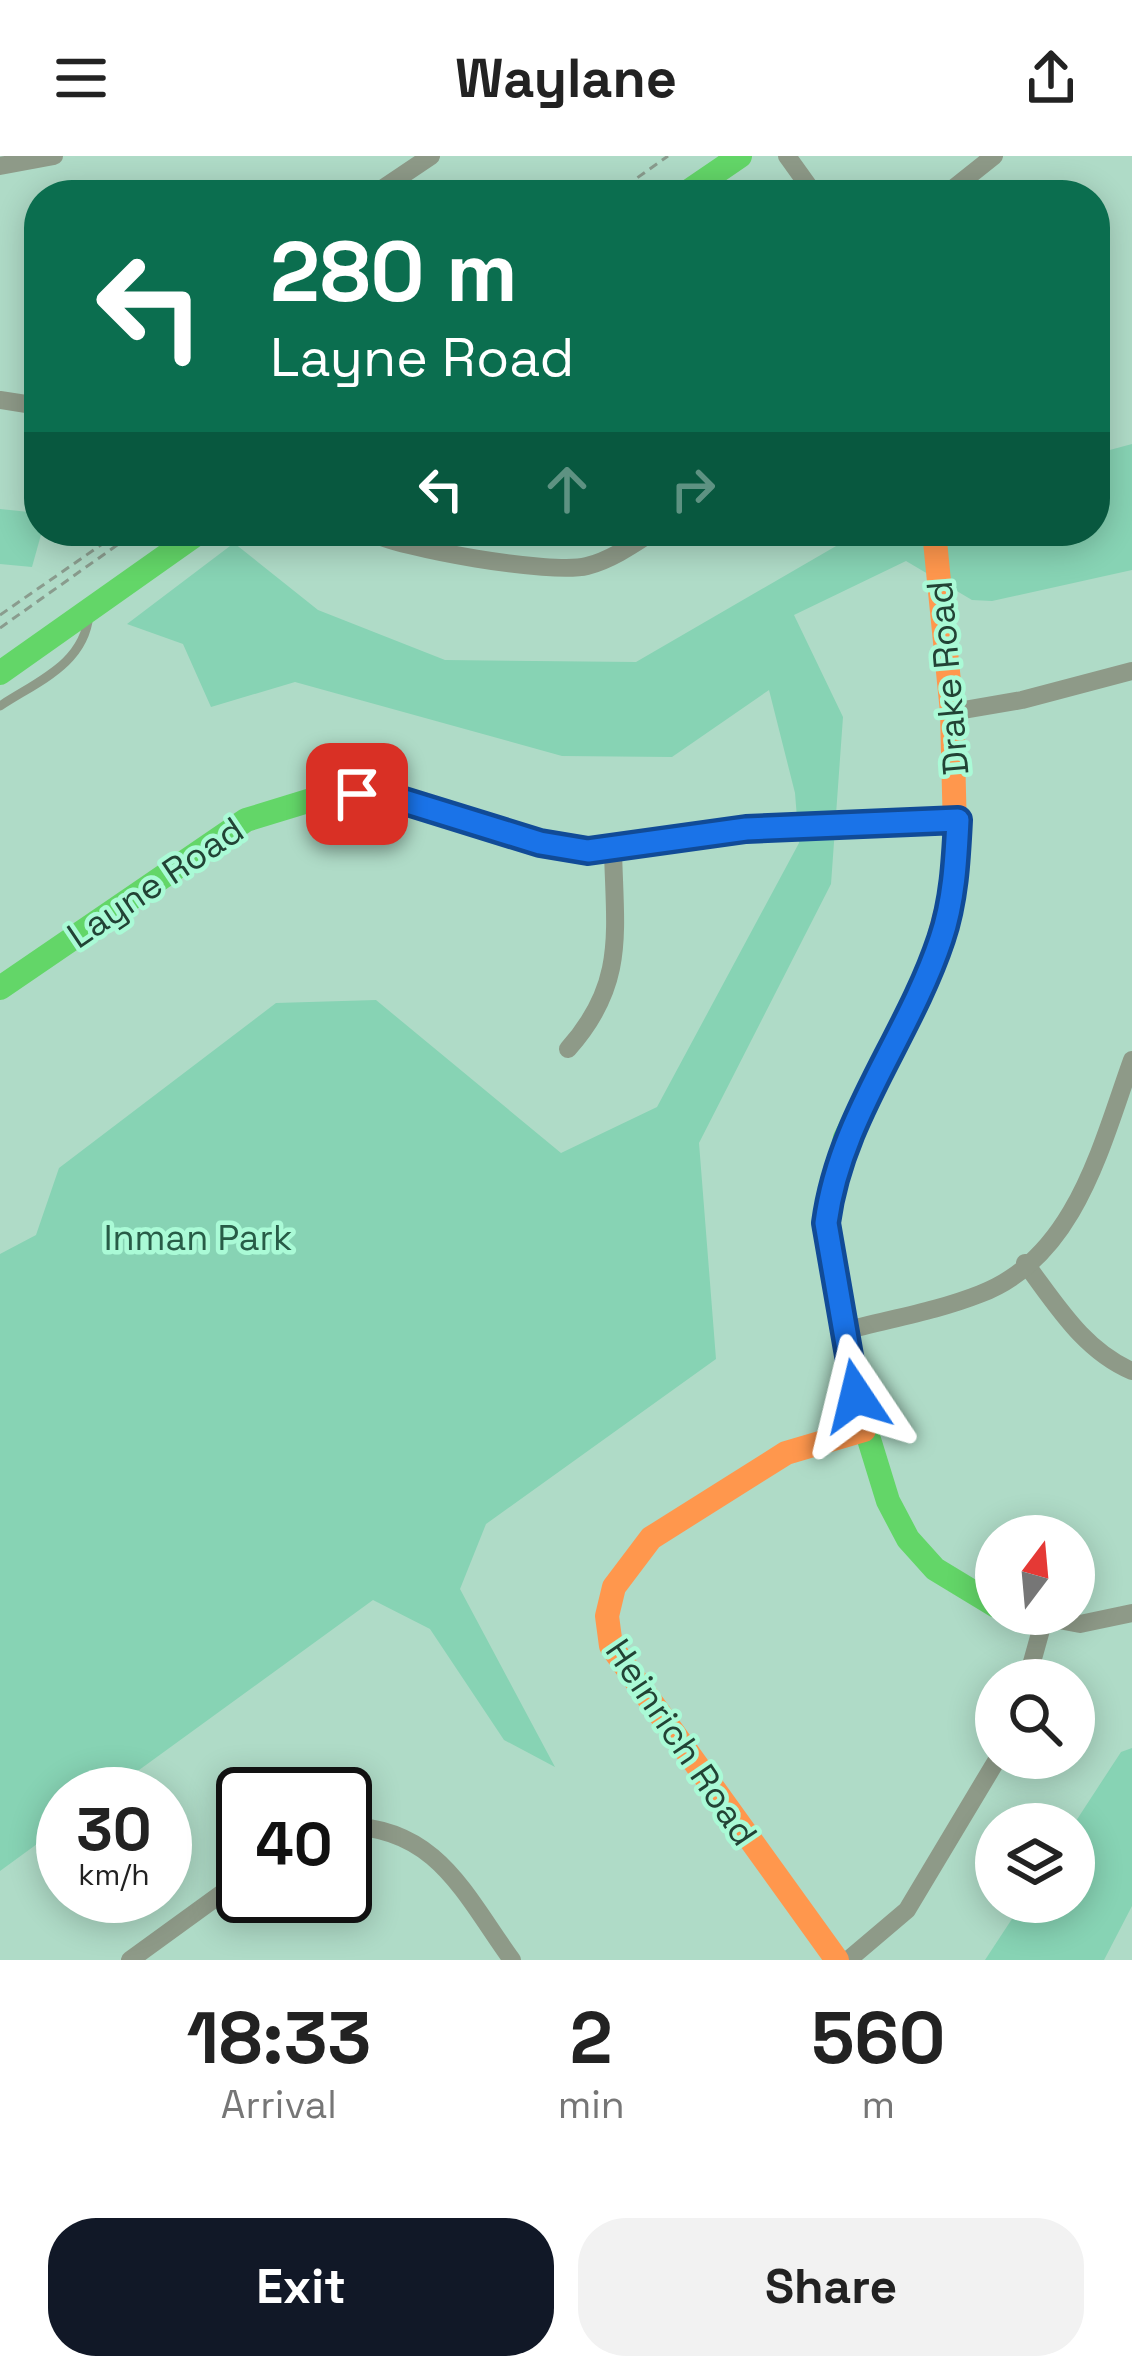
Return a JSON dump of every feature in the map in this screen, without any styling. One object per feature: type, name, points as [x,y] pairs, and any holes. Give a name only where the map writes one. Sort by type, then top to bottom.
[{"type":"street","points":[[0,166],[54,156]]},
{"type":"street","points":[[395,180],[430,156]]},
{"type":"street","points":[[705,180],[740,156]]},
{"type":"street","points":[[964,180],[994,156]]},
{"type":"street","points":[[0,673],[178,546]]},
{"type":"street","points":[[407,546],[571,568],[599,562],[627,546]]},
{"type":"street","name":"Drake Road","points":[[935,546],[952,712],[956,872],[943,936],[845,1138],[826,1223],[864,1430],[888,1501],[908,1539],[935,1568],[975,1593]]},
{"type":"street","points":[[952,712],[1022,700],[1132,670]]},
{"type":"street","name":"Layne Road","points":[[0,988],[246,820],[321,797],[401,800],[540,843],[613,851],[746,829],[958,820]]},
{"type":"street","points":[[568,1049],[590,1024],[612,980],[613,851]]},
{"type":"street","points":[[845,1331],[980,1294],[1025,1263],[1067,1221],[1085,1192],[1132,1060]]},
{"type":"street","points":[[1025,1263],[1078,1334],[1105,1359],[1132,1371]]},
{"type":"street","name":"Heinrich Road","points":[[837,1960],[611,1646],[604,1626],[619,1577],[632,1554],[651,1538],[786,1454],[864,1430]]},
{"type":"street","points":[[1095,1621],[1132,1613]]},
{"type":"street","points":[[848,1960],[907,1910],[985,1779]]},
{"type":"street","points":[[372,1830],[407,1836],[430,1851],[512,1960]]},
{"type":"street","points":[[130,1960],[216,1898]]},
{"type":"lane","points":[[0,706],[73,657],[87,641],[90,610]]},
{"type":"path","points":[[634,180],[668,156]]},
{"type":"path","points":[[0,615],[99,546]]},
{"type":"path","points":[[0,628],[116,546]]},
{"type":"green space","name":"Inman Park","points":[[1132,444],[1132,570],[992,601],[972,600],[906,561],[794,615],[843,717],[831,884],[699,1143],[716,1359],[486,1524],[460,1589],[555,1767],[504,1740],[430,1629],[373,1600],[143,1767],[36,1767],[36,1845],[0,1871],[0,1254],[36,1235],[59,1168],[276,1003],[376,1000],[561,1153],[657,1107],[799,843],[795,793],[769,690],[672,757],[562,756],[295,682],[211,707],[183,644],[127,624],[230,546],[238,546],[318,610],[445,660],[636,662],[836,546],[1110,546],[1110,450]]},
{"type":"green space","points":[[0,509],[24,511],[24,546],[38,546],[32,567],[0,564]]},
{"type":"green space","points":[[1132,1748],[1132,1906],[1104,1960],[985,1960],[1009,1923],[1095,1923],[1095,1803],[1088,1803],[1121,1752]]},
{"type":"traffic: fast","points":[[705,180],[740,156]]},
{"type":"traffic: fast","points":[[0,673],[180,546]]},
{"type":"traffic: fast","points":[[0,988],[246,820],[321,797],[401,799],[540,843],[588,851],[746,829],[958,819]]},
{"type":"traffic: fast","points":[[903,1022],[845,1138],[827,1223],[856,1397],[888,1501],[908,1539],[935,1569],[975,1593]]},
{"type":"traffic: slow","points":[[903,1022],[932,964],[956,872],[952,712],[935,546]]},
{"type":"traffic: slow","points":[[837,1960],[611,1646],[607,1616],[614,1587],[651,1538],[786,1453],[864,1430]]},
{"type":"route","points":[[357,794],[401,800],[540,843],[588,851],[828,822],[958,820],[956,872],[943,936],[845,1138],[829,1201],[826,1223],[856,1396]]}]
